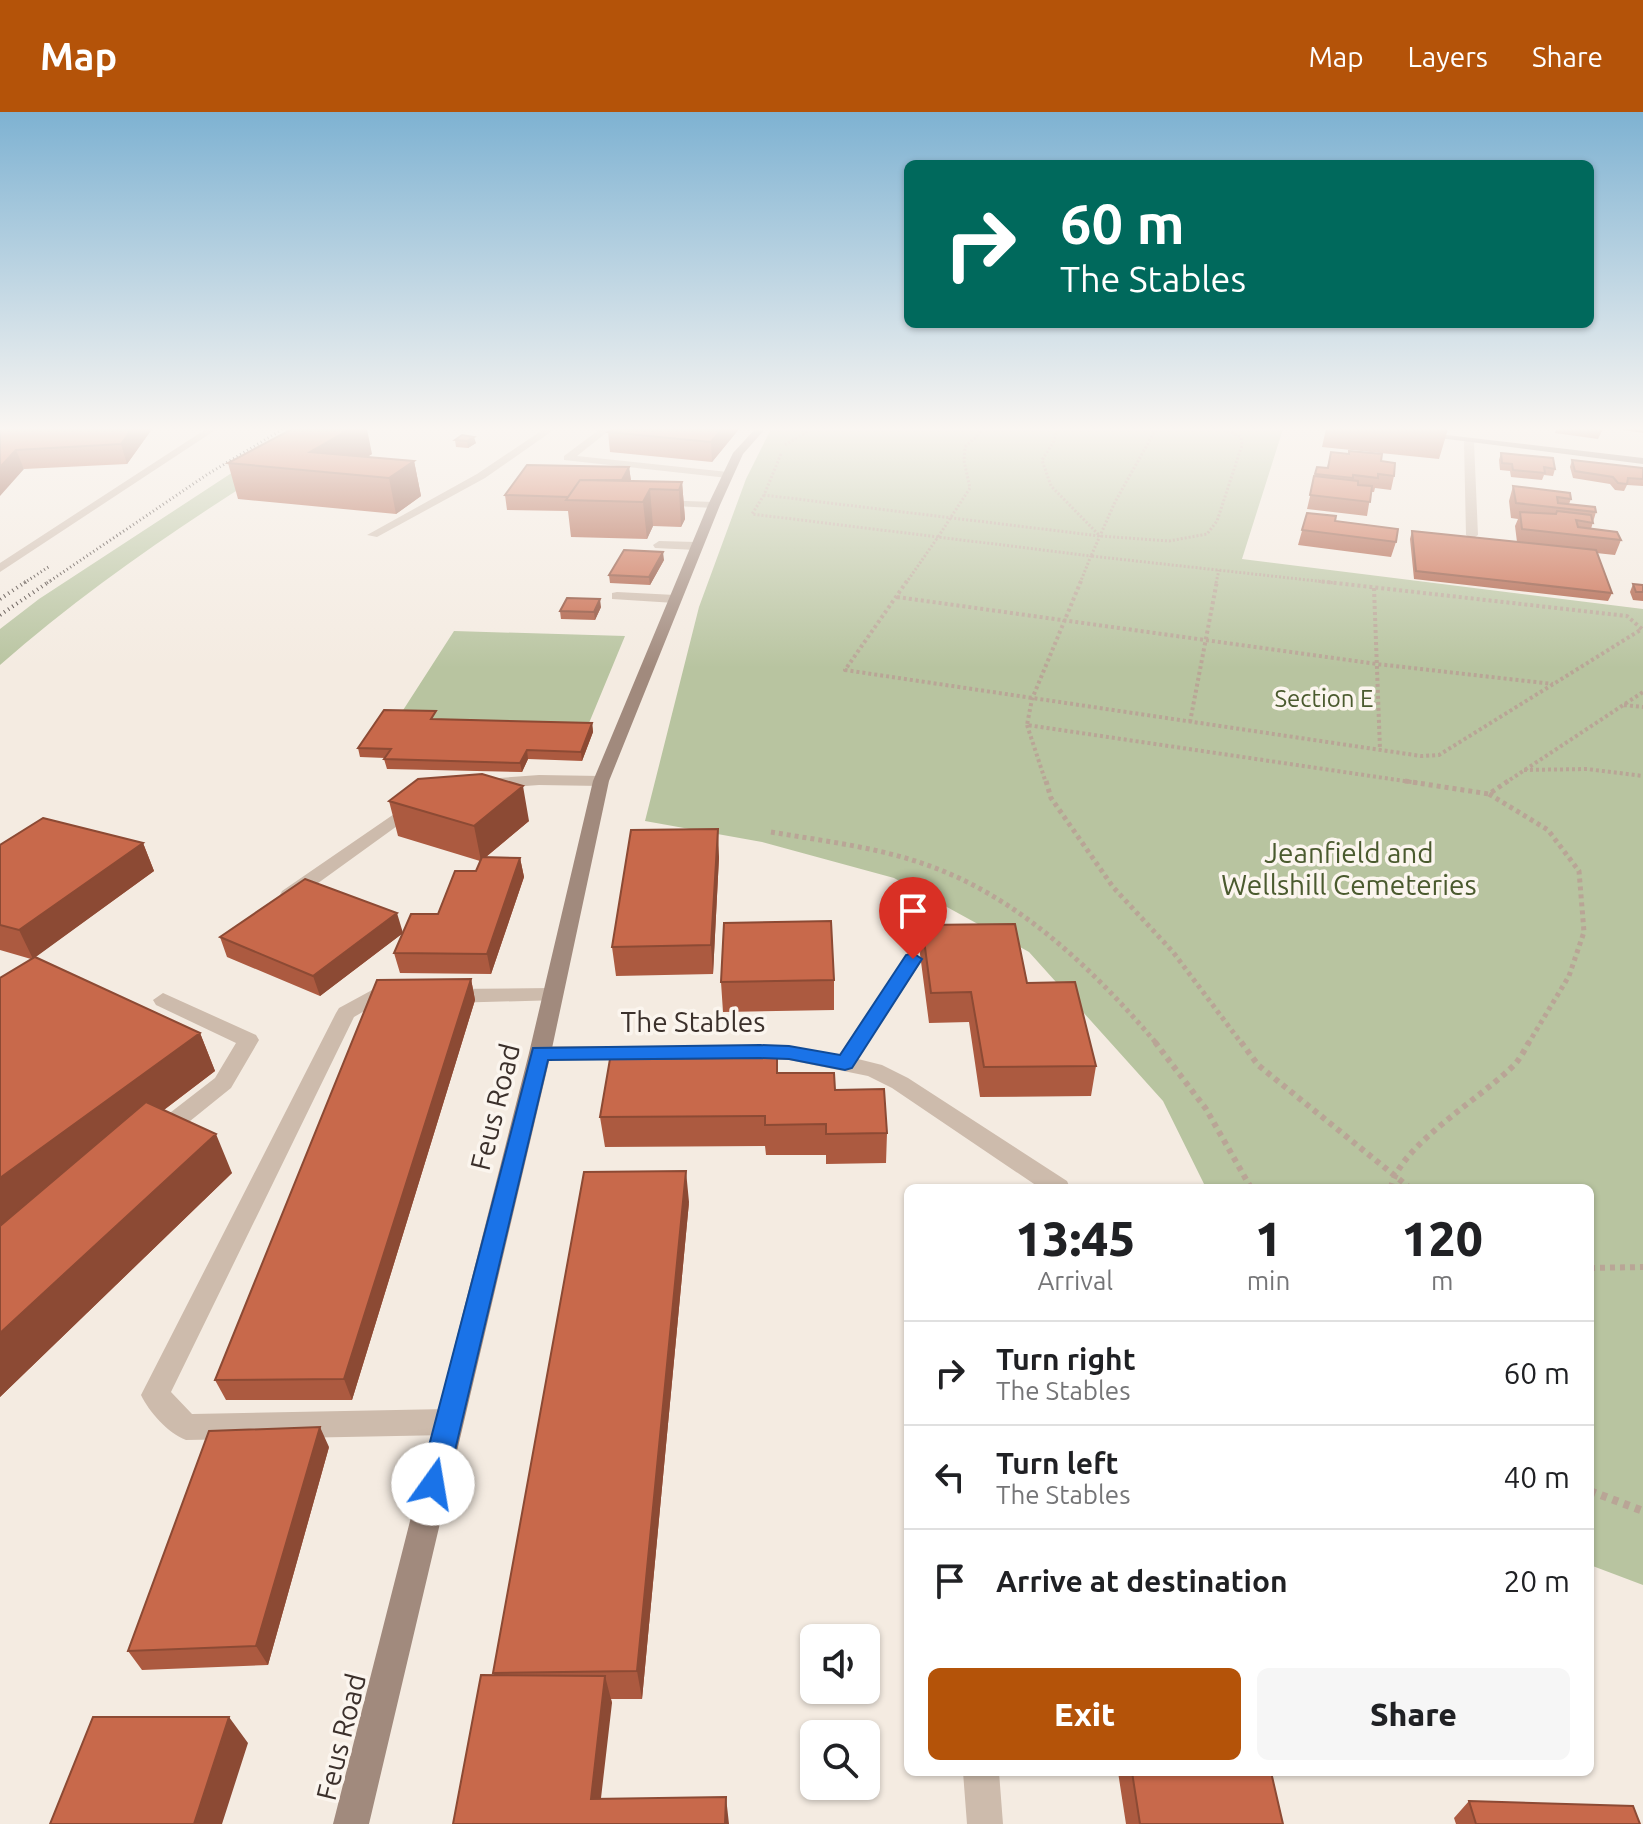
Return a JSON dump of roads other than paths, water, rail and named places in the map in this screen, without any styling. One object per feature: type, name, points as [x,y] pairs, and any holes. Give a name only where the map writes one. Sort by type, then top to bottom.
[{"type":"street","points":[[0,568],[90,509]]},
{"type":"street","points":[[373,535],[421,509]]},
{"type":"street","name":"Feus Road","points":[[351,1824],[540,1053],[601,781],[712,509]]},
{"type":"street","points":[[1471,509],[1472,535]]},
{"type":"street","points":[[659,545],[696,546]]},
{"type":"street","points":[[617,596],[675,599]]},
{"type":"street","points":[[463,789],[539,780],[601,781]]},
{"type":"street","points":[[279,902],[419,802],[434,797]]},
{"type":"street","points":[[845,1063],[913,959]]},
{"type":"street","points":[[448,1422],[186,1427],[155,1395],[346,1013],[374,996],[553,995]]},
{"type":"street","points":[[149,1142],[223,1083],[248,1040],[163,1000]]},
{"type":"street","name":"The Stables","points":[[540,1053],[789,1053],[874,1070],[900,1083],[1052,1184]]},
{"type":"street","points":[[981,1776],[985,1824]]},
{"type":"railway","points":[[47,583],[156,509]]},
{"type":"railway","points":[[24,583],[50,566]]},
{"type":"railway","points":[[0,615],[50,581]]},
{"type":"railway","points":[[0,599],[24,583]]},
{"type":"park label","name":"Section E","points":[[1324,699]]},
{"type":"park label","name":"Jeanfield and Wellshill Cemeteries","points":[[1349,869]]}]
